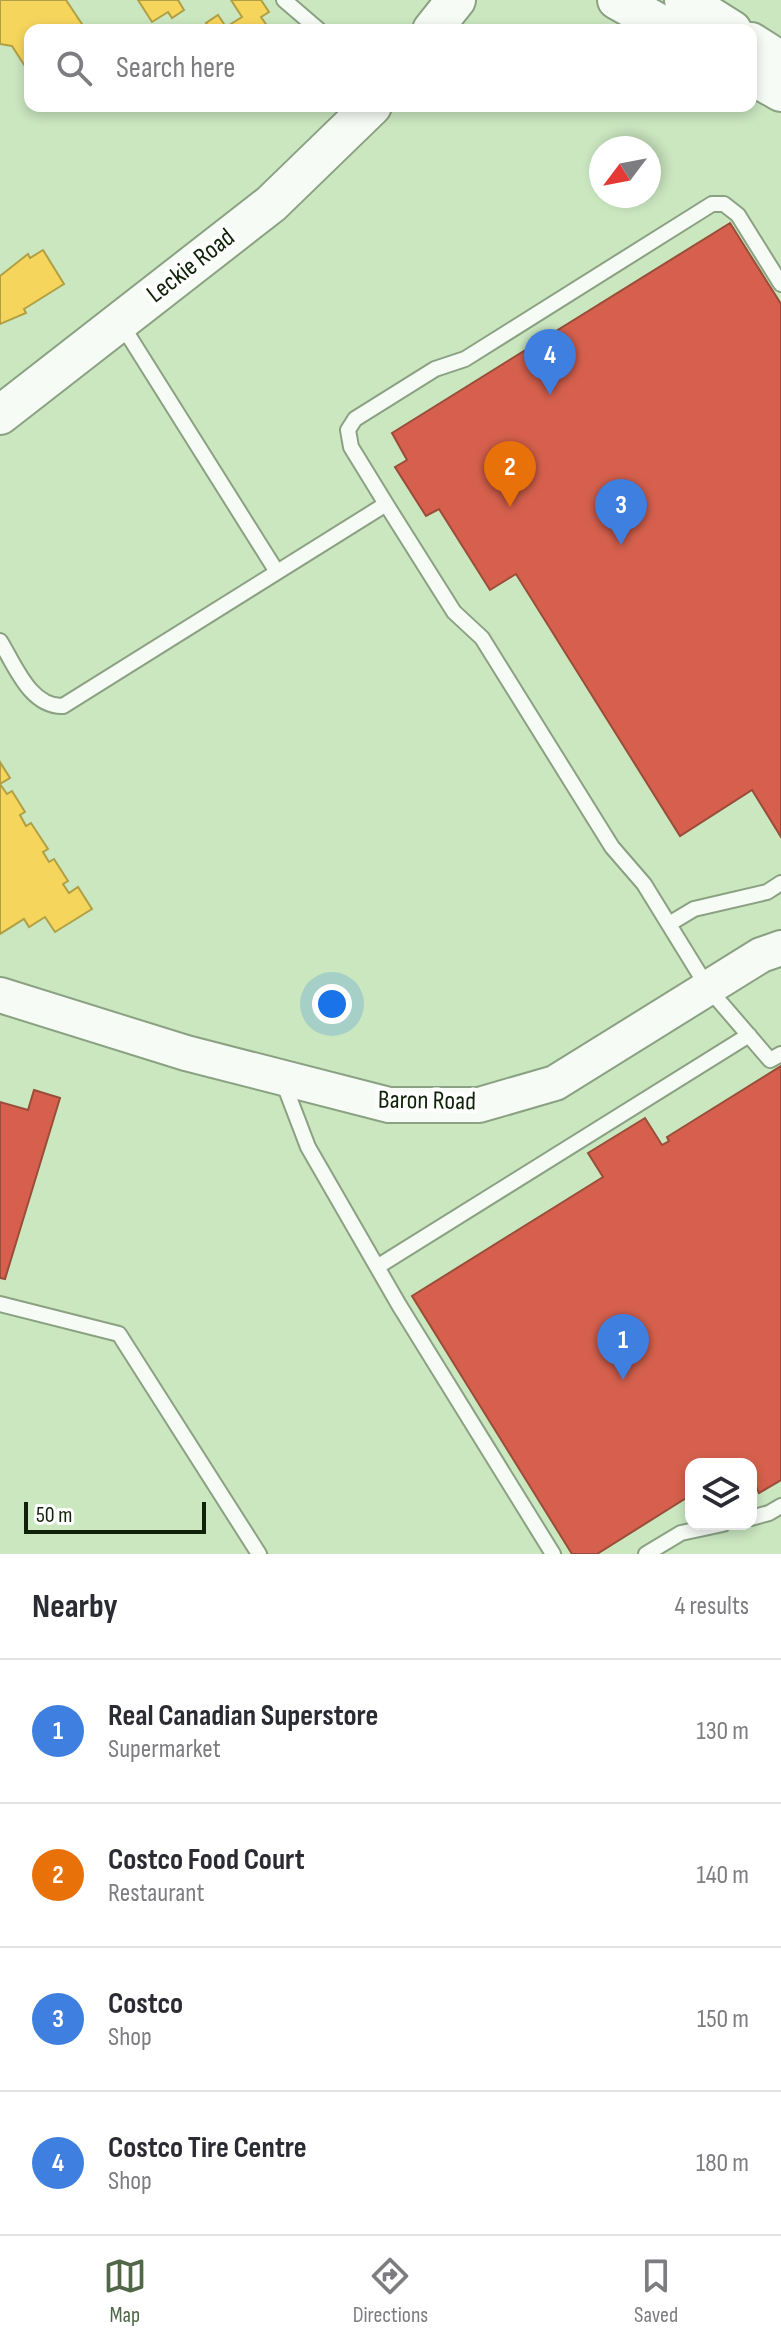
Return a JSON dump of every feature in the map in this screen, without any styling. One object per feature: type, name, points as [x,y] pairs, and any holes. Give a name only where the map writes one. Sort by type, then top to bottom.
[{"type":"main road","points":[[437,24],[456,0]]},
{"type":"main road","points":[[617,0],[660,24]]},
{"type":"main road","points":[[684,0],[722,24]]},
{"type":"main road","points":[[757,46],[781,61]]},
{"type":"main road","points":[[757,78],[781,92]]},
{"type":"main road","name":"Leckie Road","points":[[0,415],[271,204],[366,112]]},
{"type":"street","name":"Baron Road","points":[[0,995],[282,1078],[389,1105],[479,1105],[555,1083],[761,955],[781,948]]},
{"type":"lane","points":[[284,0],[312,24]]},
{"type":"lane","points":[[781,284],[738,215],[724,204],[712,204],[465,359],[435,369],[355,419],[348,430],[351,447],[454,612],[482,638],[612,847],[644,884],[708,988],[770,1060],[781,1054]]},
{"type":"lane","points":[[120,321],[277,572]]},
{"type":"lane","points":[[0,641],[36,698],[49,707],[63,706],[386,504]]},
{"type":"lane","points":[[669,924],[694,909],[767,892],[781,883]]},
{"type":"lane","points":[[377,1267],[749,1035]]},
{"type":"lane","points":[[282,1078],[308,1147],[377,1267],[553,1554]]},
{"type":"lane","points":[[0,1304],[119,1334],[259,1554]]},
{"type":"lane","points":[[757,1516],[781,1506]]},
{"type":"lane","points":[[646,1554],[681,1533],[695,1530]]},
{"type":"building: Homes","points":[[0,0],[66,0],[82,24],[24,24],[24,65],[12,46],[0,44]]},
{"type":"building: Homes","points":[[138,0],[178,0],[184,10],[172,18],[168,12],[152,22]]},
{"type":"building: Homes","points":[[231,0],[261,0],[269,12],[261,17],[266,24],[231,24],[242,17]]},
{"type":"building: Homes","points":[[218,15],[224,24],[206,23]]},
{"type":"building: Homes","points":[[43,250],[64,284],[24,309],[26,313],[0,324],[0,276],[28,254],[30,258]]},
{"type":"building: Homes","points":[[0,762],[10,778],[0,784]]},
{"type":"building: Homes","points":[[0,784],[7,794],[12,791],[25,812],[20,815],[26,826],[31,823],[48,849],[43,852],[49,862],[54,859],[68,881],[63,884],[69,893],[78,887],[92,909],[55,932],[45,917],[29,927],[24,919],[0,934]]},
{"type":"building: Shops","points":[[730,223],[781,304],[781,837],[752,790],[680,836],[516,574],[490,590],[439,509],[426,516],[395,467],[407,460],[392,433]]},
{"type":"building: Shops","points":[[781,1066],[781,1480],[759,1493],[757,1458],[685,1458],[685,1499],[597,1554],[572,1554],[412,1296],[603,1177],[588,1153],[645,1118],[662,1145],[669,1141],[667,1137]]},
{"type":"building: Shops","points":[[34,1090],[60,1098],[5,1279],[0,1278],[0,1102],[28,1110]]},
{"type":"place","name":"Costco Tire Centre","points":[[550,395]]},
{"type":"place","name":"Costco Food Court","points":[[510,507]]},
{"type":"place","name":"Costco","points":[[621,545]]},
{"type":"place","name":"Real Canadian Superstore","points":[[623,1380]]}]
